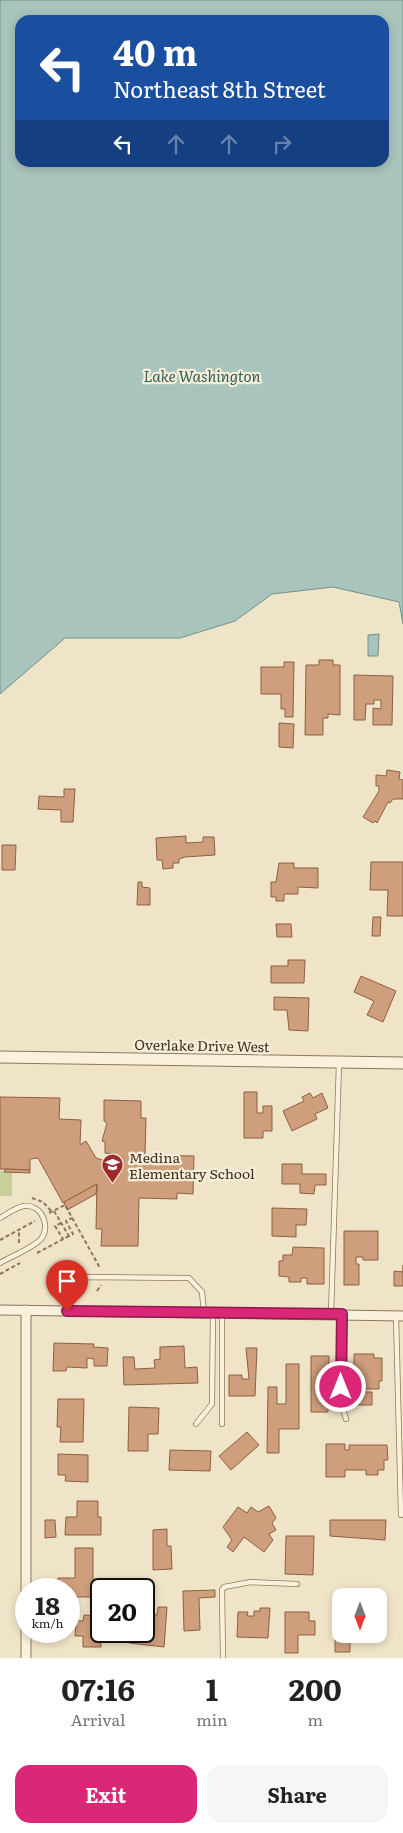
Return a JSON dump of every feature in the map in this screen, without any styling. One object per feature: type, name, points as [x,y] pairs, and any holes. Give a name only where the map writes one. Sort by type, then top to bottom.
[{"type":"street","name":"Overlake Drive West","points":[[0,1057],[403,1063]]},
{"type":"street","points":[[0,1310],[400,1316]]},
{"type":"street","points":[[26,1310],[26,1658]]},
{"type":"lane","points":[[331,1314],[339,1062]]},
{"type":"lane","points":[[0,1218],[22,1206],[28,1206],[39,1211],[43,1216],[45,1228],[40,1240],[0,1263]]},
{"type":"lane","points":[[67,1311],[68,1292],[76,1280],[82,1277],[189,1278],[202,1292],[213,1313],[222,1424]]},
{"type":"lane","points":[[196,1424],[212,1404],[213,1313]]},
{"type":"lane","points":[[342,1314],[341,1403],[346,1420]]},
{"type":"lane","points":[[400,1316],[401,1516]]},
{"type":"lane","points":[[223,1658],[222,1590],[224,1587],[251,1582],[297,1584]]},
{"type":"path","points":[[49,1213],[65,1205],[100,1268]]},
{"type":"path","points":[[54,1210],[69,1236]]},
{"type":"path","points":[[72,1218],[66,1221],[73,1234]]},
{"type":"path","points":[[0,1240],[35,1221]]},
{"type":"path","points":[[61,1223],[56,1226],[63,1239],[79,1230]]},
{"type":"path","points":[[19,1229],[19,1243]]},
{"type":"path","points":[[97,1292],[103,1281]]},
{"type":"green space","points":[[0,1171],[12,1171],[12,1196],[0,1196]]},
{"type":"water","name":"Lake Washington","points":[[0,0],[403,0],[403,624],[399,602],[333,587],[272,594],[235,621],[180,638],[65,638],[0,694]]},
{"type":"water","points":[[379,634],[378,656],[368,656],[368,635]]},
{"type":"building","points":[[319,660],[333,660],[333,665],[340,665],[340,715],[328,714],[328,718],[323,718],[323,735],[305,735],[306,665],[319,665]]},
{"type":"building","points":[[284,662],[294,662],[293,717],[285,717],[285,709],[281,709],[281,694],[261,694],[261,667],[284,667]]},
{"type":"building","points":[[354,675],[393,676],[392,725],[373,725],[373,708],[381,709],[381,700],[374,700],[374,704],[366,704],[365,720],[354,720]]},
{"type":"building","points":[[279,723],[294,724],[293,748],[279,747]]},
{"type":"building","points":[[387,770],[400,772],[399,779],[403,780],[403,799],[393,799],[390,803],[388,802],[377,823],[375,821],[373,823],[363,817],[379,791],[379,786],[376,786],[376,775],[386,776]]},
{"type":"building","points":[[64,789],[75,789],[73,822],[61,822],[61,810],[38,809],[39,796],[64,797]]},
{"type":"building","points":[[186,836],[186,843],[203,842],[203,837],[214,837],[215,855],[185,857],[179,859],[179,863],[173,863],[173,868],[163,869],[162,860],[157,860],[156,838]]},
{"type":"building","points":[[2,845],[16,845],[15,870],[2,870]]},
{"type":"building","points":[[371,862],[403,862],[403,916],[387,916],[388,890],[370,890]]},
{"type":"building","points":[[279,863],[294,863],[294,868],[318,868],[318,888],[298,887],[298,894],[284,894],[284,901],[276,901],[276,897],[271,897],[271,882],[276,882]]},
{"type":"building","points":[[138,882],[142,882],[142,887],[150,888],[150,905],[137,905]]},
{"type":"building","points":[[373,917],[381,917],[380,936],[372,936]]},
{"type":"building","points":[[276,924],[291,924],[292,937],[277,937]]},
{"type":"building","points":[[288,960],[305,960],[304,983],[271,983],[271,966],[288,966]]},
{"type":"building","points":[[361,976],[396,991],[383,1022],[367,1015],[374,1001],[354,992]]},
{"type":"building","points":[[274,997],[309,998],[308,1031],[289,1030],[287,1010],[274,1010]]},
{"type":"building","points":[[244,1092],[257,1092],[257,1113],[263,1113],[263,1106],[272,1106],[272,1131],[263,1131],[263,1138],[244,1138]]},
{"type":"building","points":[[310,1093],[313,1098],[322,1093],[328,1108],[315,1114],[317,1119],[292,1131],[283,1111],[304,1101],[302,1097]]},
{"type":"building","points":[[0,1097],[60,1098],[59,1119],[81,1120],[80,1145],[86,1141],[96,1158],[112,1163],[115,1154],[105,1153],[105,1142],[102,1141],[107,1123],[104,1121],[104,1100],[141,1101],[141,1118],[146,1118],[145,1155],[194,1156],[193,1194],[177,1193],[177,1199],[139,1198],[138,1246],[101,1246],[102,1229],[96,1229],[97,1184],[63,1203],[38,1158],[30,1159],[30,1170],[0,1169]]},
{"type":"building","points":[[282,1164],[302,1164],[302,1174],[326,1174],[326,1185],[315,1185],[314,1194],[300,1193],[300,1184],[282,1184]]},
{"type":"building","points":[[5,1169],[30,1170],[30,1173],[4,1172]]},
{"type":"building","points":[[97,1184],[96,1194],[67,1210],[64,1202]]},
{"type":"building","points":[[272,1208],[307,1209],[306,1225],[296,1225],[296,1237],[272,1236]]},
{"type":"building","points":[[344,1231],[378,1231],[378,1260],[363,1260],[363,1257],[356,1257],[356,1264],[359,1264],[359,1285],[344,1285]]},
{"type":"building","points":[[293,1247],[324,1248],[324,1284],[307,1284],[307,1278],[301,1278],[301,1282],[289,1282],[289,1277],[279,1276],[279,1261],[283,1261],[283,1255],[292,1255]]},
{"type":"building","points":[[394,1271],[403,1272],[403,1286],[394,1286]]},
{"type":"building","points":[[54,1343],[94,1344],[93,1347],[108,1348],[107,1366],[94,1366],[94,1359],[87,1358],[87,1368],[67,1367],[66,1371],[53,1371]]},
{"type":"building","points":[[184,1346],[185,1368],[197,1367],[198,1383],[124,1385],[123,1357],[134,1357],[135,1369],[155,1368],[154,1360],[160,1359],[160,1347]]},
{"type":"building","points":[[246,1348],[257,1348],[255,1396],[229,1396],[229,1375],[242,1375],[242,1379],[249,1379]]},
{"type":"building","points":[[354,1354],[374,1354],[374,1358],[382,1358],[382,1381],[379,1381],[379,1389],[365,1389],[365,1392],[372,1392],[372,1405],[352,1405]]},
{"type":"building","points":[[311,1356],[329,1356],[328,1412],[311,1412]]},
{"type":"building","points":[[286,1364],[299,1364],[299,1429],[279,1429],[279,1453],[267,1453],[268,1387],[277,1387],[277,1404],[286,1404]]},
{"type":"building","points":[[58,1399],[84,1399],[83,1442],[60,1442],[61,1427],[57,1427]]},
{"type":"building","points":[[129,1407],[159,1408],[158,1434],[148,1434],[148,1451],[128,1451]]},
{"type":"building","points":[[247,1432],[259,1445],[231,1470],[219,1456]]},
{"type":"building","points":[[326,1444],[345,1444],[345,1450],[349,1450],[349,1445],[387,1445],[388,1460],[384,1460],[384,1470],[378,1470],[378,1475],[366,1475],[366,1470],[345,1470],[345,1477],[326,1477]]},
{"type":"building","points":[[170,1450],[211,1451],[210,1471],[169,1470]]},
{"type":"building","points":[[58,1454],[88,1455],[88,1482],[65,1481],[66,1475],[58,1475]]},
{"type":"building","points":[[77,1501],[98,1501],[98,1517],[101,1517],[101,1535],[65,1535],[66,1517],[77,1517]]},
{"type":"building","points":[[269,1506],[276,1518],[272,1523],[276,1530],[269,1534],[273,1540],[264,1552],[244,1537],[233,1552],[227,1547],[232,1540],[223,1527],[238,1507],[247,1513],[251,1507],[258,1512]]},
{"type":"building","points":[[45,1520],[55,1520],[56,1537],[45,1538]]},
{"type":"building","points":[[330,1520],[386,1520],[385,1540],[330,1536]]},
{"type":"building","points":[[167,1529],[167,1546],[171,1546],[172,1569],[153,1570],[153,1530]]},
{"type":"building","points":[[286,1536],[314,1536],[313,1575],[285,1574]]},
{"type":"building","points":[[75,1548],[93,1548],[93,1578],[90,1578],[90,1597],[80,1597],[80,1578],[75,1578]]},
{"type":"building","points":[[215,1590],[215,1597],[199,1598],[200,1630],[184,1631],[183,1591]]},
{"type":"building","points":[[158,1607],[167,1607],[164,1647],[129,1643],[155,1643],[155,1615],[157,1615]]},
{"type":"building","points":[[260,1608],[270,1608],[268,1638],[237,1637],[238,1612],[248,1612],[247,1616],[254,1616],[254,1611],[260,1611]]},
{"type":"building","points":[[285,1612],[309,1612],[309,1621],[315,1621],[315,1635],[298,1635],[298,1653],[285,1653]]},
{"type":"building","points":[[84,1615],[90,1615],[90,1643],[101,1643],[101,1647],[83,1647],[83,1636],[80,1636],[80,1621],[83,1621]]},
{"type":"building","points":[[335,1643],[350,1643],[350,1652],[335,1652]]},
{"type":"place","name":"Medina Elementary School","points":[[113,1184]]},
{"type":"route","points":[[67,1311],[342,1314],[341,1387]]}]
